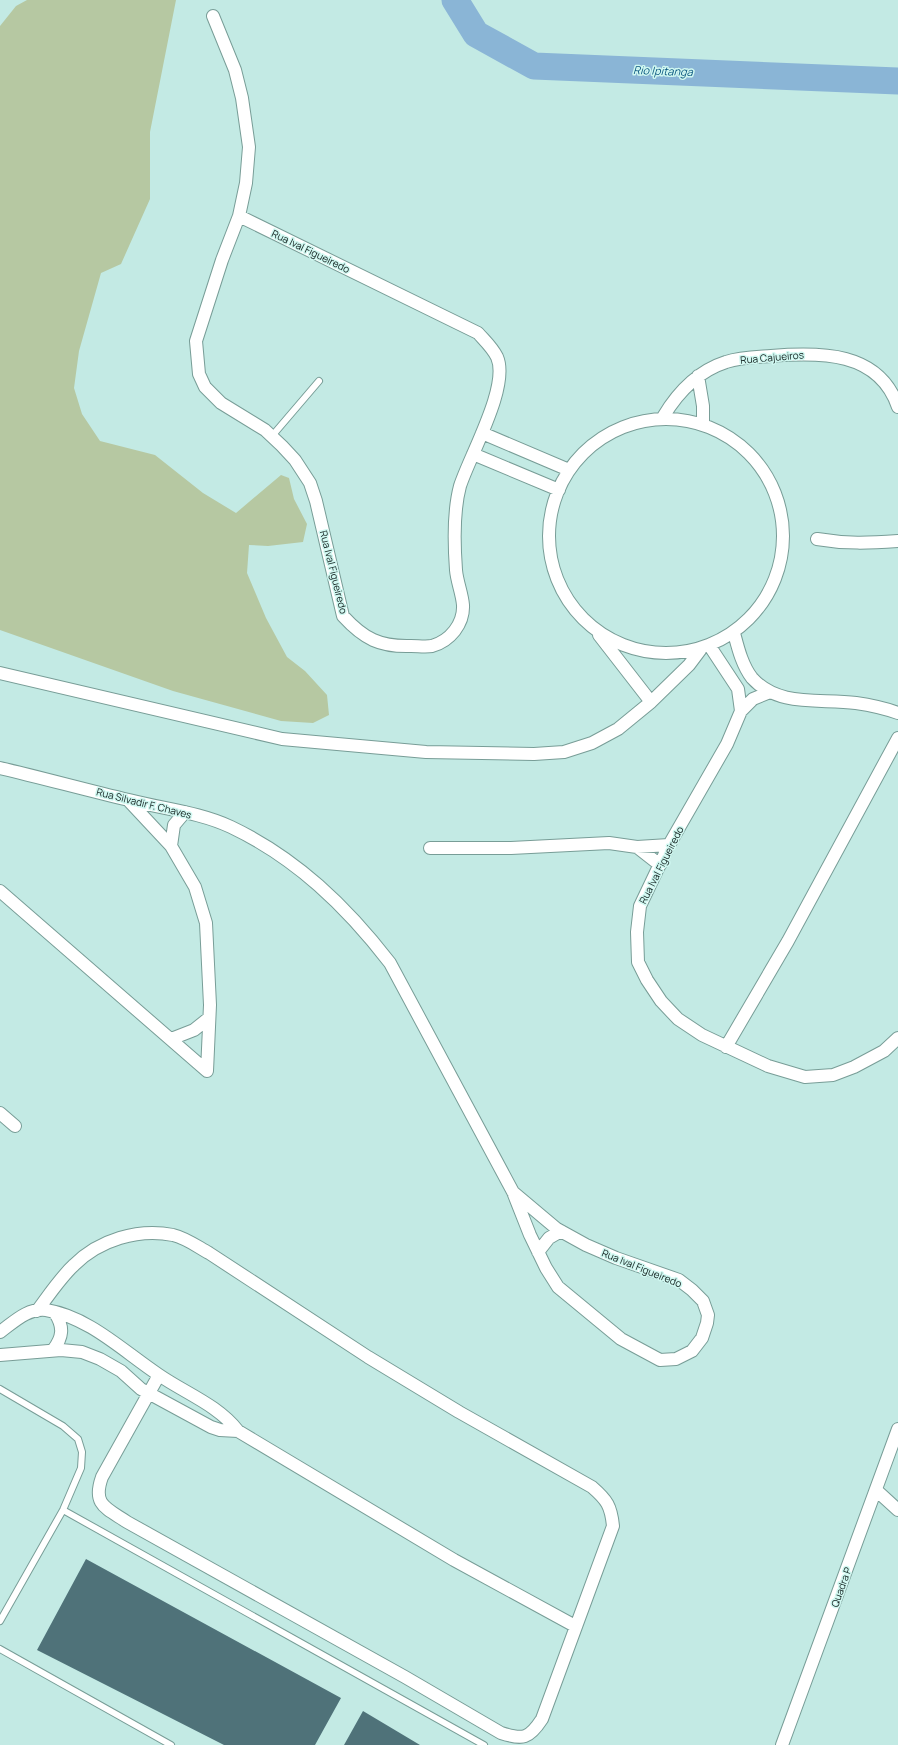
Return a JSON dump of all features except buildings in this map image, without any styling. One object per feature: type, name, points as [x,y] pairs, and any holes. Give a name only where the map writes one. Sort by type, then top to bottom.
[{"type":"street","name":"Rua Ival Figueiredo","points":[[213,16],[235,70],[246,122],[249,148],[246,183],[239,216],[220,267],[196,341],[199,374],[205,387],[221,403],[265,430],[272,436],[295,460],[310,483],[318,508],[343,616],[356,630],[368,639],[385,645],[432,646],[449,638],[460,620],[463,606],[456,572],[456,518],[460,486],[496,396],[499,375],[498,358],[492,348],[478,334],[239,216]]},
{"type":"street","name":"Rua Cajueiros","points":[[663,417],[674,399],[684,388],[698,376],[726,362],[741,358],[802,353],[836,356],[870,368],[885,383],[894,395],[898,407]]},
{"type":"street","points":[[698,376],[703,406],[703,424]]},
{"type":"street","points":[[597,632],[629,649],[665,655],[705,647],[734,633],[761,607],[778,574],[784,537],[783,530],[778,500],[762,467],[736,441],[703,424],[663,417],[632,424],[599,440],[569,470],[559,490],[550,520],[550,552],[558,583],[574,610],[597,632],[651,702]]},
{"type":"street","points":[[482,433],[569,470]]},
{"type":"street","points":[[473,454],[559,490]]},
{"type":"street","points":[[817,539],[842,544],[898,541]]},
{"type":"street","points":[[734,633],[745,666],[752,677],[770,692],[791,699],[856,703],[885,708],[898,713]]},
{"type":"street","points":[[0,673],[276,738],[426,752],[534,754],[564,752],[592,742],[618,729],[651,702],[705,647]]},
{"type":"street","points":[[705,647],[738,689],[741,711]]},
{"type":"street","points":[[741,711],[753,699],[770,692]]},
{"type":"street","name":"Rua Ival Figueiredo","points":[[741,711],[727,744],[669,845],[640,906],[637,932],[638,962],[647,980],[661,1001],[678,1019],[702,1035],[726,1047],[768,1066],[805,1077],[833,1075],[854,1067],[884,1051],[898,1038]]},
{"type":"street","points":[[726,1047],[788,941],[898,738]]},
{"type":"street","name":"Rua Silvadir F. Chaves","points":[[0,768],[128,800],[185,812],[229,826],[260,841],[282,856]]},
{"type":"street","points":[[0,891],[207,1071],[209,957],[206,923],[195,887],[172,846],[128,800]]},
{"type":"street","points":[[172,846],[174,825],[185,812]]},
{"type":"street","points":[[430,848],[511,848],[609,843],[638,847],[669,845]]},
{"type":"street","points":[[638,847],[660,865]]},
{"type":"street","name":"Rua Ival Figueiredo","points":[[282,856],[309,876],[333,897],[369,935],[390,963],[513,1192],[538,1252],[558,1287],[621,1339],[660,1360],[676,1359],[692,1351],[702,1338],[708,1315],[703,1301],[692,1290],[679,1280],[616,1258],[586,1245],[561,1231],[513,1192]]},
{"type":"street","points":[[170,1039],[194,1030],[209,1018]]},
{"type":"street","points":[[0,1113],[15,1126]]},
{"type":"street","points":[[538,1252],[549,1238],[561,1231]]},
{"type":"street","points":[[37,1311],[74,1264],[104,1243],[120,1237],[145,1233],[173,1235],[186,1240],[209,1253],[368,1357],[459,1412],[592,1487],[606,1500],[612,1513],[613,1526],[542,1719],[534,1731],[527,1736],[516,1738],[501,1733],[405,1677],[127,1522],[106,1508],[99,1499],[98,1489],[102,1476],[159,1375]]},
{"type":"street","points":[[0,1332],[22,1316],[45,1310],[83,1323],[104,1335],[159,1375],[227,1418],[238,1431],[454,1560],[575,1626]]},
{"type":"street","points":[[53,1350],[61,1337],[62,1328],[55,1313]]},
{"type":"street","points":[[1,1354],[53,1350],[82,1352],[100,1359],[121,1371],[148,1393],[211,1427],[220,1430],[238,1431]]},
{"type":"street","name":"Quadra P","points":[[782,1745],[898,1429]]},
{"type":"street","points":[[876,1490],[898,1510]]},
{"type":"lane","points":[[272,436],[319,381]]},
{"type":"lane","points":[[0,1389],[63,1426],[78,1439],[82,1452],[81,1468],[63,1510],[0,1621]]},
{"type":"lane","points":[[63,1510],[484,1745]]},
{"type":"lane","points":[[0,1648],[171,1745]]},
{"type":"green space","points":[[27,0],[176,0],[150,132],[150,199],[121,264],[101,273],[79,351],[74,388],[82,414],[100,441],[155,455],[203,493],[236,513],[281,475],[289,478],[294,499],[307,524],[303,542],[268,546],[249,545],[247,573],[266,618],[287,657],[305,671],[327,695],[329,715],[313,723],[281,721],[173,691],[0,630],[0,26],[16,6]]},
{"type":"waterway","name":"Rio Ipitanga","points":[[455,0],[476,34],[534,66],[898,81]]}]
